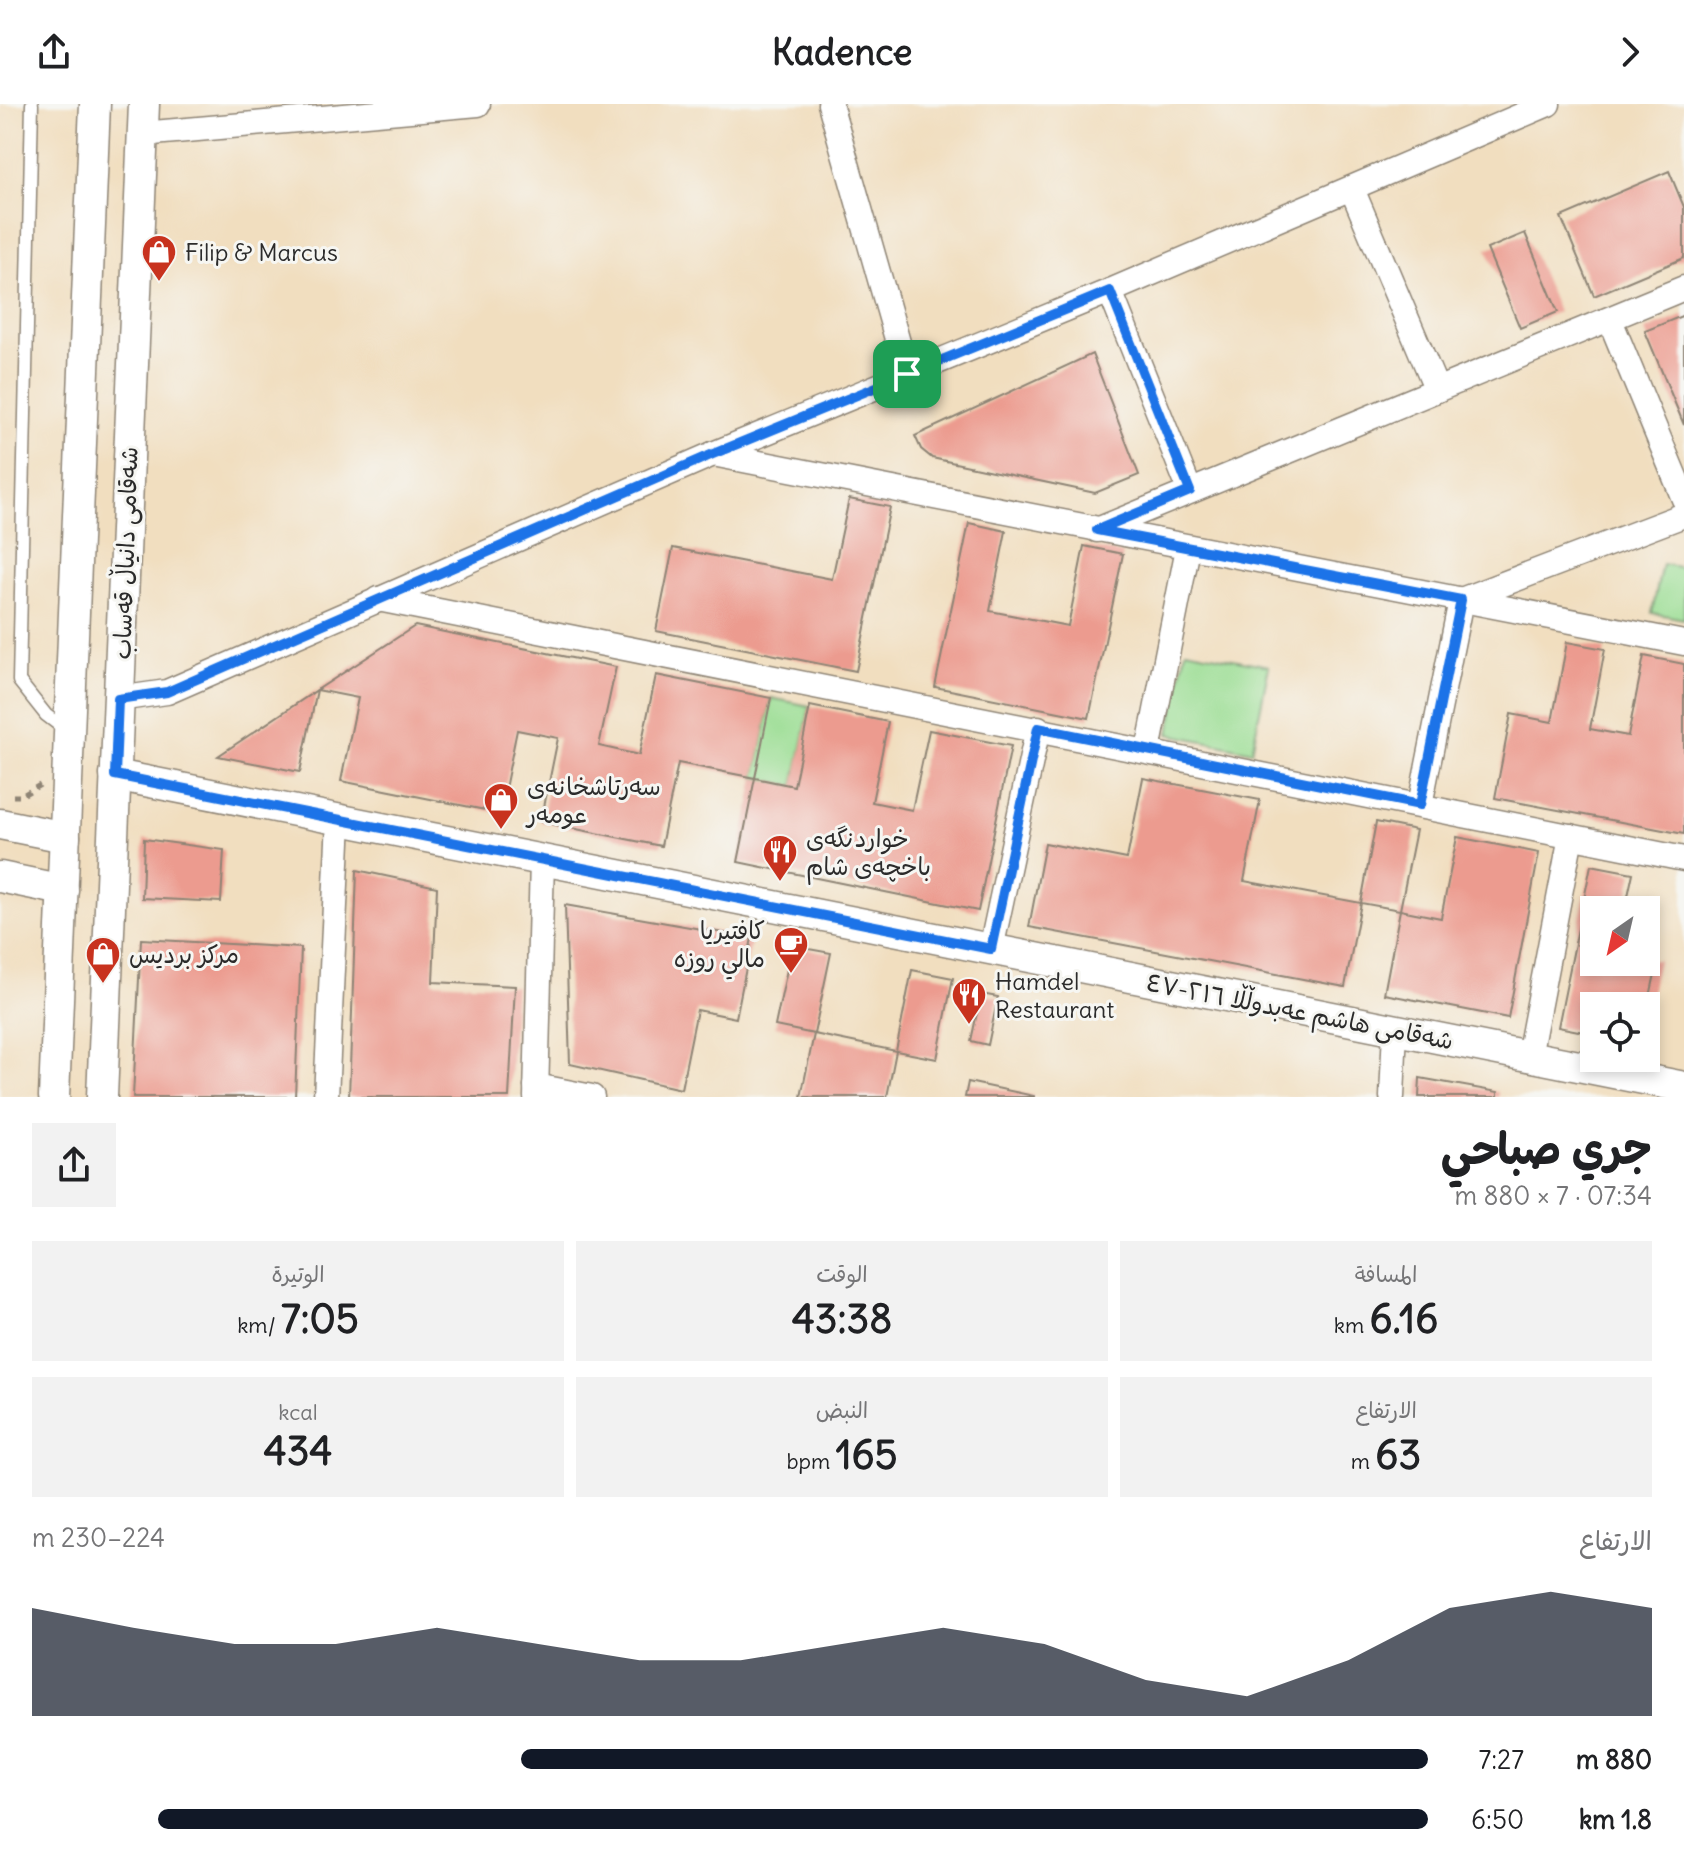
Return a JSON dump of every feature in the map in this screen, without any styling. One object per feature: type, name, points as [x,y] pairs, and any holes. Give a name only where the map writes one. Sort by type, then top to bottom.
[{"type":"street","name":"شەقامی دانیاڵ قەساب","points":[[54,1097],[95,104]]},
{"type":"street","name":"شەقامی دانیاڵ قەساب","points":[[102,1097],[144,104]]},
{"type":"street","points":[[142,134],[478,104]]},
{"type":"street","points":[[830,104],[907,374]]},
{"type":"street","points":[[118,699],[167,692],[713,454],[1110,291],[1548,104]]},
{"type":"street","points":[[1352,189],[1437,390]]},
{"type":"street","points":[[1097,530],[1684,288]]},
{"type":"street","points":[[1110,291],[1190,491]]},
{"type":"street","points":[[1610,320],[1684,499]]},
{"type":"street","points":[[713,454],[1684,643]]},
{"type":"street","points":[[1461,600],[1684,515]]},
{"type":"street","points":[[1148,751],[1188,548]]},
{"type":"street","points":[[378,599],[1684,859]]},
{"type":"street","points":[[1420,805],[1461,600]]},
{"type":"street","points":[[991,949],[1038,728]]},
{"type":"street","name":"شەقامی هاشم عەبدوڵڵا ٢١٦-٤٧","points":[[115,775],[1529,1056],[1623,1086],[1684,1087]]},
{"type":"street","points":[[326,1097],[339,820]]},
{"type":"street","points":[[0,824],[65,837]]},
{"type":"street","points":[[1529,1056],[1571,836]]},
{"type":"street","points":[[542,860],[536,1091],[592,1097]]},
{"type":"street","points":[[0,877],[63,890]]},
{"type":"street","points":[[1392,1097],[1395,1029]]},
{"type":"lane","points":[[32,104],[19,681],[46,715],[69,733]]},
{"type":"green space","points":[[1662,564],[1684,568],[1684,619],[1652,613]]},
{"type":"green space","points":[[1186,650],[1269,666],[1252,751],[1169,734]]},
{"type":"green space","points":[[771,698],[810,706],[794,786],[755,778]]},
{"type":"building","points":[[1669,171],[1684,207],[1684,258],[1594,296],[1561,217]]},
{"type":"building","points":[[1525,233],[1558,312],[1520,328],[1487,249]]},
{"type":"building","points":[[1684,315],[1684,425],[1645,331]]},
{"type":"building","points":[[1092,354],[1139,475],[1095,493],[932,458],[921,449],[915,436]]},
{"type":"building","points":[[849,499],[890,507],[856,671],[656,631],[673,548],[832,579]]},
{"type":"building","points":[[969,523],[1006,531],[990,611],[1068,626],[1084,546],[1123,554],[1089,718],[935,687]]},
{"type":"building","points":[[415,626],[616,667],[599,746],[639,755],[656,675],[771,698],[755,778],[678,763],[661,846],[541,822],[558,738],[517,730],[500,813],[341,781],[358,698],[317,690]]},
{"type":"building","points":[[1567,642],[1605,649],[1590,729],[1628,736],[1644,656],[1684,664],[1684,834],[1495,798],[1511,714],[1552,722]]},
{"type":"building","points":[[317,690],[300,772],[218,756]]},
{"type":"building","points":[[810,706],[888,722],[872,802],[912,810],[929,730],[1011,746],[978,911],[738,862],[755,778],[794,786]]},
{"type":"building","points":[[1143,778],[1260,800],[1244,881],[1361,903],[1345,987],[1029,927],[1045,843],[1127,859]]},
{"type":"building","points":[[1376,822],[1416,830],[1400,910],[1361,903]]},
{"type":"building","points":[[1457,837],[1539,853],[1508,1018],[1384,994],[1400,910],[1441,918]]},
{"type":"building","points":[[144,839],[224,850],[221,902],[142,898]]},
{"type":"building","points":[[1591,865],[1633,873],[1628,896],[1585,896]]},
{"type":"building","points":[[357,870],[437,887],[433,982],[515,986],[509,1097],[349,1097]]},
{"type":"building","points":[[565,905],[752,938],[736,1018],[697,1010],[681,1089],[570,1064]]},
{"type":"building","points":[[1580,919],[1580,976],[1655,976],[1651,992],[1580,992],[1580,1031],[1558,1027]]},
{"type":"building","points":[[141,939],[301,948],[295,1097],[133,1097]]},
{"type":"building","points":[[792,946],[831,953],[814,1034],[775,1026]]},
{"type":"building","points":[[912,970],[953,978],[937,1059],[896,1051]]},
{"type":"building","points":[[981,994],[998,997],[988,1045],[971,1041]]},
{"type":"building","points":[[814,1034],[896,1051],[887,1097],[801,1097]]},
{"type":"building","points":[[1420,1078],[1498,1092],[1498,1097],[1419,1097]]},
{"type":"building","points":[[968,1082],[1034,1096],[1034,1097],[965,1097]]},
{"type":"place","name":"Filip & Marcus","points":[[159,283]]},
{"type":"place","name":"سەرتاشخانەی عومەر","points":[[501,831]]},
{"type":"place","name":"خواردنگەی باخچەی شام","points":[[780,883]]},
{"type":"place","name":"كافتيريا مالي روزه","points":[[791,975]]},
{"type":"place","name":"مرکز بردیس","points":[[103,985]]},
{"type":"place","name":"Hamdel Restaurant","points":[[969,1026]]},
{"type":"route","points":[[1110,291],[1190,491],[1097,530],[1461,600],[1420,805],[1038,728],[991,949],[115,775],[118,699],[134,700],[167,692],[713,454],[907,374],[1110,291]]}]
